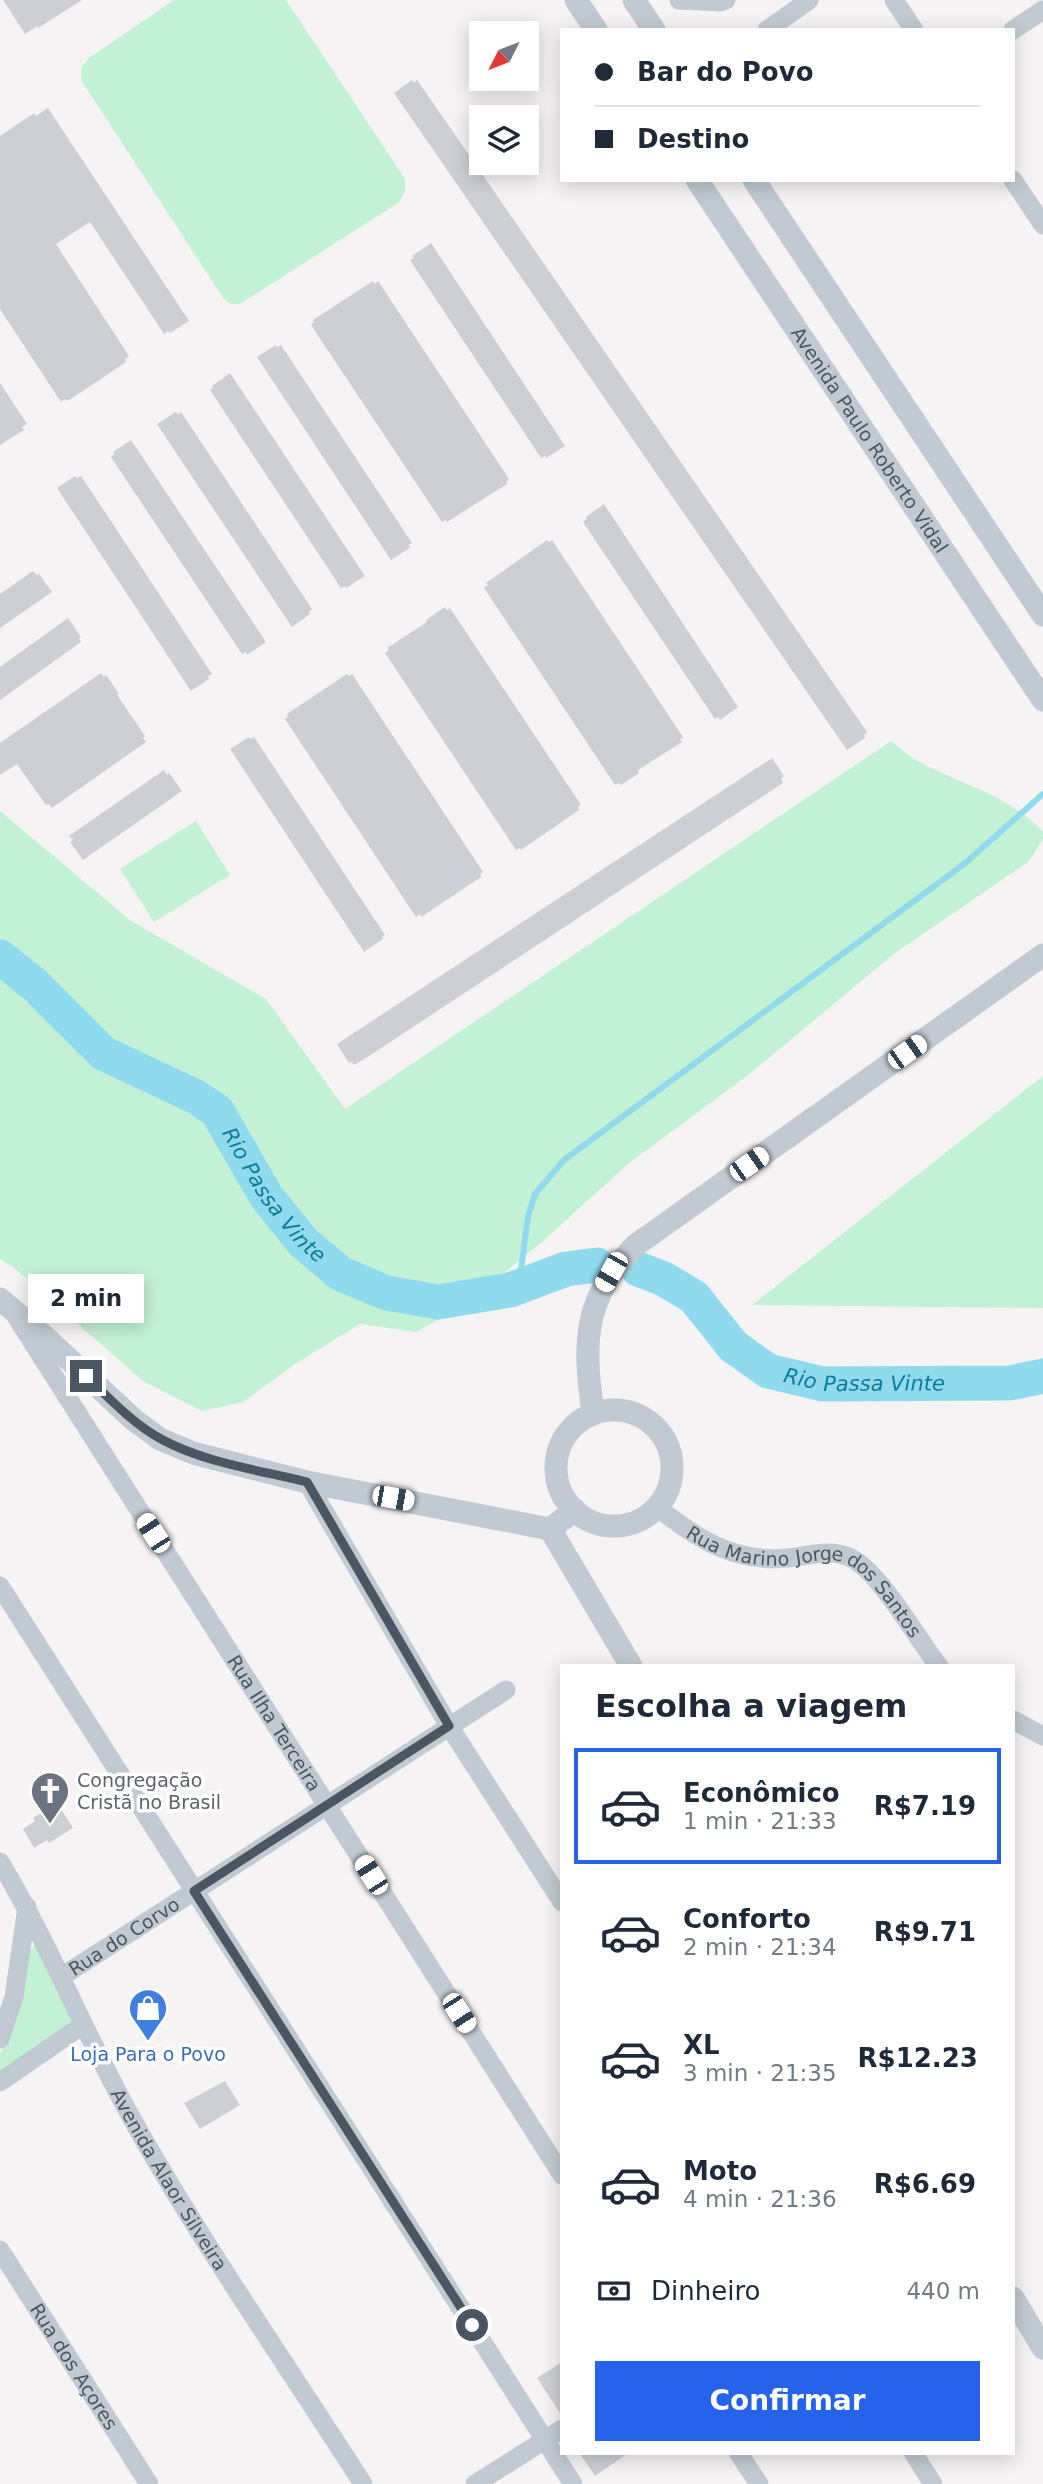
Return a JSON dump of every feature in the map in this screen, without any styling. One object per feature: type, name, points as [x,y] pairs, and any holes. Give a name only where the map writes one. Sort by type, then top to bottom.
[{"type":"street","points":[[576,0],[595,28]]},
{"type":"street","points":[[634,0],[653,28]]},
{"type":"street","points":[[679,0],[726,0]]},
{"type":"street","points":[[770,28],[808,0]]},
{"type":"street","points":[[894,0],[913,28]]},
{"type":"street","points":[[1015,29],[1043,10]]},
{"type":"street","points":[[1015,181],[1035,196],[1043,225]]},
{"type":"street","name":"Avenida Paulo Roberto Vidal","points":[[698,182],[1043,700]]},
{"type":"street","points":[[755,182],[1043,615]]},
{"type":"street","points":[[1011,652],[1043,677]]},
{"type":"street","points":[[593,1413],[587,1359],[589,1323],[601,1289],[623,1258],[636,1245],[1043,955]]},
{"type":"street","points":[[3,1305],[134,1420],[160,1439],[193,1453],[307,1482],[550,1529],[575,1510]]},
{"type":"street","name":"Rua Ilha Terceira","points":[[3,1305],[327,1805],[560,2172]]},
{"type":"street","points":[[616,1409],[640,1415],[659,1430],[670,1451],[672,1463],[669,1487],[657,1507],[639,1521],[617,1526],[594,1522],[575,1510],[567,1501],[558,1480],[557,1457],[560,1446],[573,1426],[593,1413],[616,1409]]},
{"type":"street","points":[[307,1482],[449,1726],[560,1899]]},
{"type":"street","name":"Rua Marino Jorge dos Santos","points":[[657,1507],[693,1536],[720,1548],[755,1558],[834,1553],[851,1558],[870,1571],[938,1664]]},
{"type":"street","points":[[550,1529],[630,1664]]},
{"type":"street","points":[[0,1586],[573,2484]]},
{"type":"street","name":"Rua do Corvo","points":[[61,1977],[506,1690]]},
{"type":"street","points":[[1015,1721],[1043,1736]]},
{"type":"street","name":"Avenida Alaor Silveira","points":[[0,1862],[27,1907],[114,2086],[167,2179],[363,2484]]},
{"type":"street","points":[[0,2039],[14,1997],[27,1907]]},
{"type":"street","points":[[0,2082],[83,2025]]},
{"type":"street","name":"Rua dos Açores","points":[[0,2250],[149,2484]]},
{"type":"street","points":[[1015,2301],[1043,2348]]},
{"type":"street","points":[[475,2484],[560,2430]]},
{"type":"street","points":[[740,2455],[759,2484]]},
{"type":"street","points":[[915,2455],[933,2484]]},
{"type":"green space","points":[[174,0],[286,0],[405,179],[405,192],[398,203],[240,304],[231,304],[224,299],[81,80],[81,68],[89,58]]},
{"type":"green space","points":[[891,741],[921,763],[1001,800],[1030,820],[1043,832],[1043,839],[1028,862],[895,953],[747,1076],[629,1163],[542,1242],[463,1306],[416,1332],[360,1324],[295,1364],[243,1402],[202,1411],[143,1381],[13,1267],[0,1259],[0,811],[131,921],[266,999],[345,1109]]},
{"type":"green space","points":[[196,821],[230,875],[154,922],[120,869]]},
{"type":"green space","points":[[1043,1076],[1043,1308],[752,1305]]},
{"type":"green space","points":[[35,1945],[77,2022],[0,2073],[0,2054],[12,2030],[27,1953]]},
{"type":"building","points":[[3,0],[82,0],[25,34]]},
{"type":"building","points":[[412,80],[414,83],[417,80],[469,155],[469,175],[483,175],[867,732],[865,738],[847,750],[394,93]]},
{"type":"building","points":[[48,108],[189,321],[164,334],[90,222],[82,227],[56,244],[129,356],[125,359],[126,362],[67,401],[65,399],[61,402],[0,309],[0,136],[34,113],[36,116]]},
{"type":"building","points":[[431,243],[565,446],[546,458],[541,458],[410,260]]},
{"type":"building","points":[[373,281],[375,284],[378,281],[509,479],[507,484],[447,522],[442,522],[311,325],[313,320]]},
{"type":"building","points":[[276,345],[281,345],[412,543],[410,548],[391,560],[257,357]]},
{"type":"building","points":[[230,373],[365,576],[346,588],[341,588],[210,390]]},
{"type":"building","points":[[0,383],[27,424],[22,427],[24,430],[0,445]]},
{"type":"building","points":[[176,412],[181,412],[312,609],[310,614],[292,627],[157,424]]},
{"type":"building","points":[[131,440],[266,642],[247,655],[246,652],[242,654],[111,457],[113,452]]},
{"type":"building","points":[[75,476],[81,476],[212,674],[191,691],[57,488]]},
{"type":"building","points":[[604,504],[738,707],[720,720],[718,717],[715,719],[583,522]]},
{"type":"building","points":[[547,540],[552,540],[683,737],[680,740],[682,742],[638,770],[639,773],[621,785],[615,785],[484,588],[488,585],[486,583]]},
{"type":"building","points":[[33,571],[39,574],[52,592],[0,628],[0,594]]},
{"type":"building","points":[[445,607],[447,610],[450,608],[581,805],[579,810],[521,850],[516,850],[385,653],[389,650],[387,648]]},
{"type":"building","points":[[68,618],[81,637],[81,642],[0,700],[0,667]]},
{"type":"building","points":[[101,673],[104,677],[106,675],[119,694],[117,695],[145,736],[143,738],[146,742],[52,808],[49,804],[46,805],[17,764],[0,775],[0,743]]},
{"type":"building","points":[[347,674],[352,674],[483,872],[481,877],[421,917],[420,914],[416,917],[285,719],[287,714]]},
{"type":"building","points":[[249,737],[254,737],[385,935],[364,952],[230,749]]},
{"type":"building","points":[[772,758],[784,776],[781,779],[783,783],[366,1058],[354,1065],[349,1063],[337,1044]]},
{"type":"building","points":[[164,770],[182,791],[83,860],[70,842],[73,840],[69,836]]},
{"type":"building","name":"Congregação Cristã no Brasil","points":[[57,1803],[73,1828],[49,1843],[47,1840],[34,1848],[23,1829],[35,1821],[33,1818]]},
{"type":"building","points":[[225,2081],[240,2105],[200,2129],[184,2103]]},
{"type":"building","points":[[560,2363],[560,2413],[537,2378]]},
{"type":"building","points":[[581,2455],[626,2455],[595,2476]]},
{"type":"waterway","points":[[510,1290],[520,1277],[528,1216],[535,1194],[564,1160],[964,864],[1043,794]]},
{"type":"waterway","name":"Rio Passa Vinte","points":[[0,957],[35,985],[103,1053],[196,1097],[217,1111],[266,1196],[303,1242],[341,1274],[387,1293],[438,1302],[510,1290],[566,1269],[597,1265]]},
{"type":"waterway","name":"Rio Passa Vinte","points":[[638,1269],[664,1279],[694,1297],[733,1346],[768,1371],[823,1384],[1010,1383],[1043,1376]]},
{"type":"place","name":"Congregação Cristã no Brasil","points":[[50,1825]]},
{"type":"place","name":"Loja Para o Povo","points":[[148,2042]]},
{"type":"route","points":[[86,1376],[134,1420],[160,1439],[193,1453],[307,1482],[449,1726],[194,1891],[472,2325]]}]
